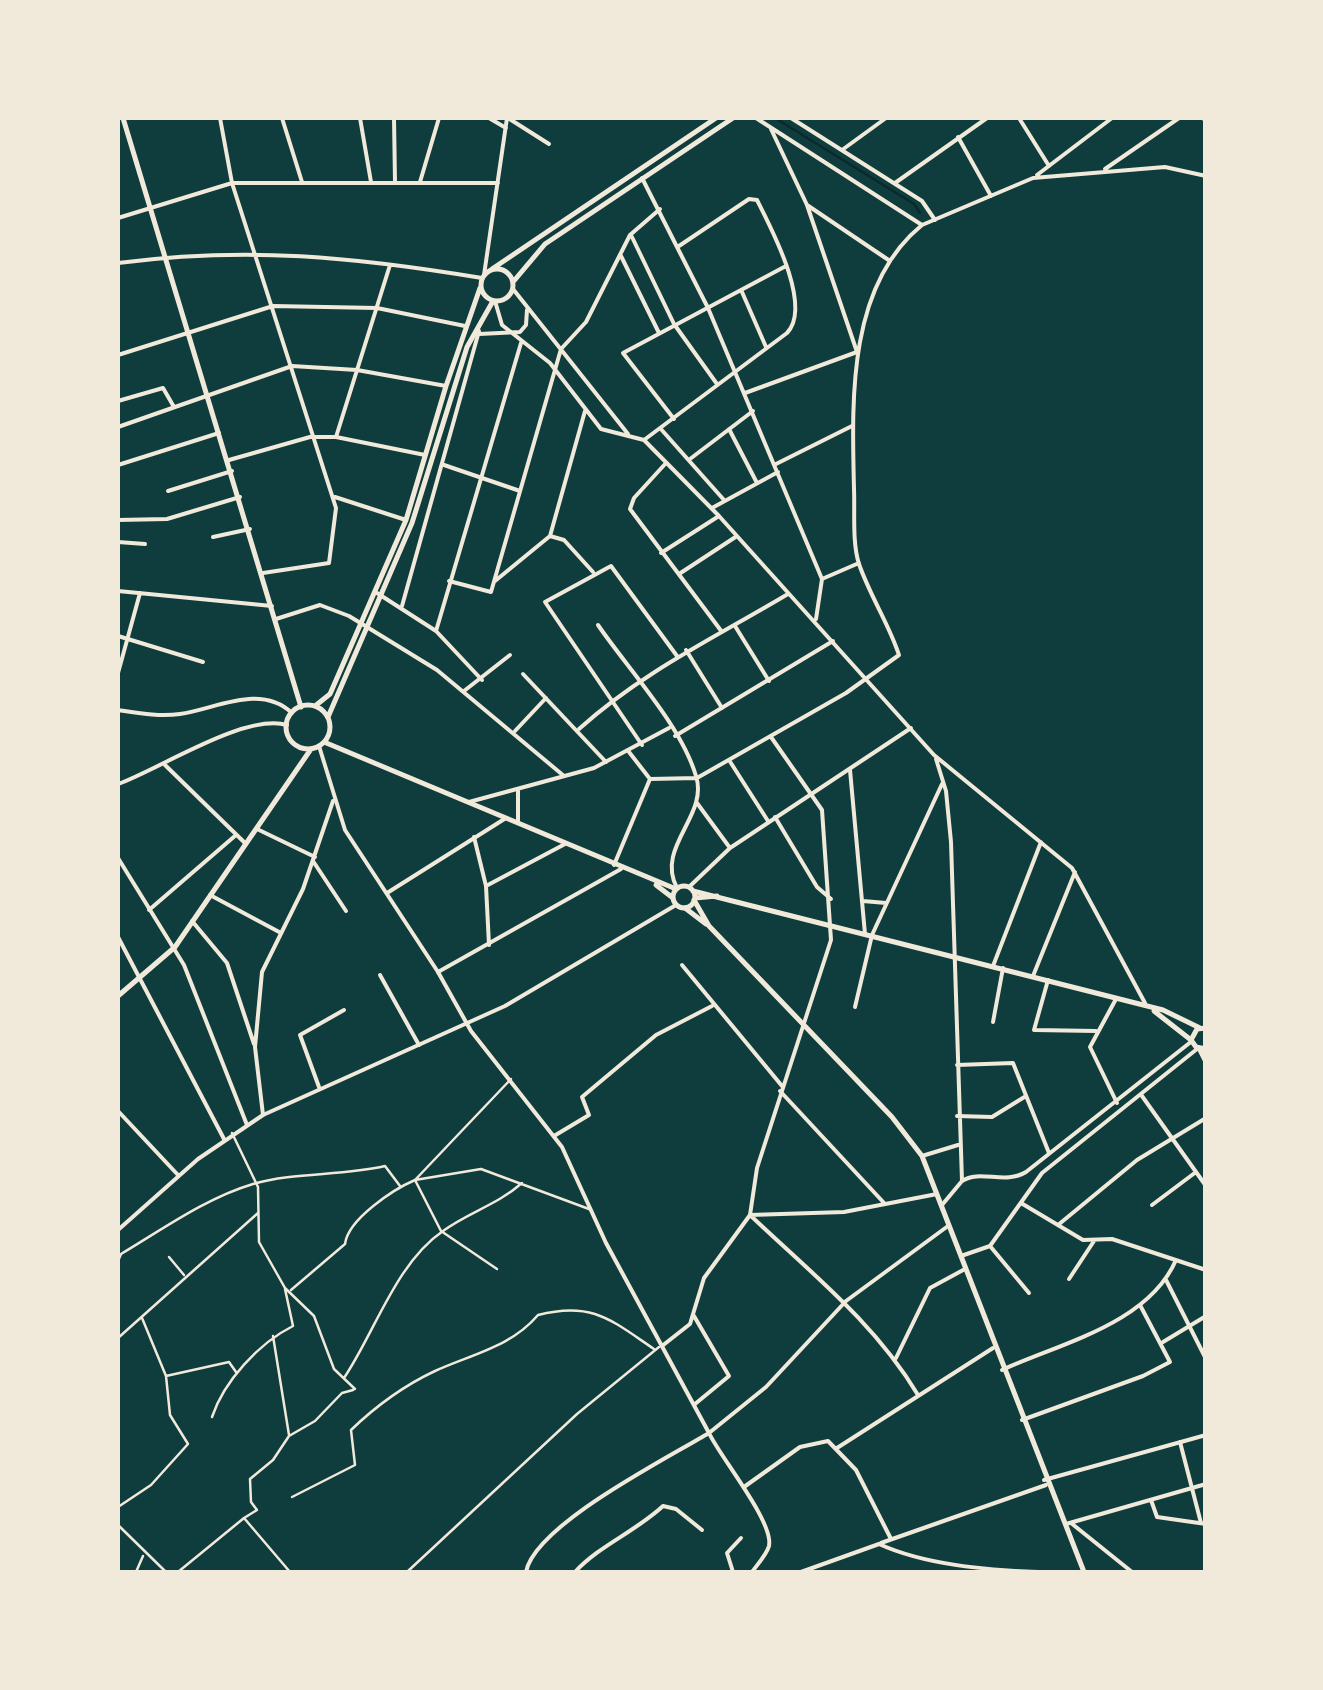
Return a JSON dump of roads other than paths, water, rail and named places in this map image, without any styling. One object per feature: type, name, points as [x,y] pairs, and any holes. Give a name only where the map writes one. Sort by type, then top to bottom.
[{"type":"main road","points":[[121,118],[302,707]]},
{"type":"main road","points":[[380,594],[483,276],[716,118]]},
{"type":"main road","points":[[480,288],[494,301],[503,300],[545,244],[733,118]]},
{"type":"main road","points":[[492,269],[503,270],[513,286]]},
{"type":"main road","points":[[311,749],[293,742],[287,725],[292,713],[315,706],[330,694],[365,626],[412,523],[467,347],[494,301]]},
{"type":"main road","points":[[118,996],[174,947],[311,749],[322,744],[330,730],[328,717],[365,626]]},
{"type":"main road","points":[[315,706],[328,717]]},
{"type":"main road","points":[[322,744],[469,802],[654,883],[832,924],[1150,1008],[1203,1028],[1192,1040]]},
{"type":"main road","points":[[654,883],[676,905],[709,926],[892,1118],[922,1156],[1045,1482],[1068,1524],[1084,1572]]},
{"type":"main road","points":[[672,898],[676,888]]},
{"type":"main road","points":[[684,908],[693,894]]},
{"type":"main road","points":[[693,894],[709,926]]},
{"type":"main road","points":[[1150,1008],[1192,1040],[1206,1062]]},
{"type":"street","points":[[220,118],[232,183],[292,366],[310,436],[333,496],[329,562],[318,568],[263,573]]},
{"type":"street","points":[[282,118],[302,182]]},
{"type":"street","points":[[360,118],[372,182]]},
{"type":"street","points":[[394,118],[395,182]]},
{"type":"street","points":[[420,182],[440,118]]},
{"type":"street","points":[[489,118],[506,128]]},
{"type":"street","points":[[118,262],[164,257],[338,256],[483,276],[508,118],[549,144]]},
{"type":"street","points":[[756,118],[922,226]]},
{"type":"street","points":[[791,118],[922,201],[934,220]]},
{"type":"street","points":[[842,150],[886,118]]},
{"type":"street","points":[[895,183],[987,118]]},
{"type":"street","points":[[1019,118],[1049,166]]},
{"type":"street","points":[[1096,118],[1101,126]]},
{"type":"street","points":[[650,779],[697,778],[896,658],[898,651],[859,563],[852,426],[857,352],[890,260],[922,226],[1033,178],[1112,118]]},
{"type":"street","points":[[1102,170],[1179,118]]},
{"type":"street","points":[[771,129],[808,206],[857,352]]},
{"type":"street","points":[[958,137],[991,196]]},
{"type":"street","points":[[1033,178],[1165,166],[1206,176]]},
{"type":"street","points":[[642,177],[708,308],[822,579],[815,621]]},
{"type":"street","points":[[118,218],[232,183],[498,183]]},
{"type":"street","points":[[644,440],[794,323],[794,294],[786,266],[757,200],[749,199],[679,246]]},
{"type":"street","points":[[808,206],[890,260]]},
{"type":"street","points":[[450,581],[492,590],[560,349],[586,322],[630,235],[660,209]]},
{"type":"street","points":[[630,235],[674,324],[716,384]]},
{"type":"street","points":[[620,255],[658,333]]},
{"type":"street","points":[[336,437],[391,263]]},
{"type":"street","points":[[674,419],[624,359],[625,351],[786,266]]},
{"type":"street","points":[[513,286],[628,434]]},
{"type":"street","points":[[741,290],[766,347]]},
{"type":"street","points":[[494,301],[499,320],[510,335],[554,368],[605,432],[644,440],[719,516],[934,755],[1075,872],[1150,1008]]},
{"type":"street","points":[[118,355],[273,306],[377,308],[465,326]]},
{"type":"street","points":[[478,334],[510,335],[526,324],[527,306]]},
{"type":"street","points":[[402,606],[480,326]]},
{"type":"street","points":[[436,631],[521,343]]},
{"type":"street","points":[[745,393],[857,352]]},
{"type":"street","points":[[118,427],[292,366],[358,370],[446,386]]},
{"type":"street","points":[[118,400],[163,388],[174,408]]},
{"type":"street","points":[[494,581],[550,536],[585,410]]},
{"type":"street","points":[[690,459],[753,411]]},
{"type":"street","points":[[775,465],[852,426]]},
{"type":"street","points":[[660,428],[724,500]]},
{"type":"street","points":[[729,429],[757,483]]},
{"type":"street","points":[[118,464],[220,433]]},
{"type":"street","points":[[229,460],[310,436],[336,437],[425,456]]},
{"type":"street","points":[[666,463],[630,506],[722,632]]},
{"type":"street","points":[[443,465],[520,491]]},
{"type":"street","points":[[168,491],[232,471]]},
{"type":"street","points":[[711,508],[778,472]]},
{"type":"street","points":[[333,496],[406,520]]},
{"type":"street","points":[[118,520],[166,518],[240,497]]},
{"type":"street","points":[[662,552],[719,516]]},
{"type":"street","points":[[212,538],[250,530]]},
{"type":"street","points":[[550,536],[564,540],[594,572]]},
{"type":"street","points":[[679,574],[737,536]]},
{"type":"street","points":[[118,542],[145,544]]},
{"type":"street","points":[[822,579],[859,563]]},
{"type":"street","points":[[642,745],[544,604],[594,572],[606,566],[614,568],[676,656]]},
{"type":"street","points":[[118,590],[272,606]]},
{"type":"street","points":[[118,673],[140,593]]},
{"type":"street","points":[[380,594],[436,631],[482,680]]},
{"type":"street","points":[[578,729],[611,698],[676,656],[788,594]]},
{"type":"street","points":[[276,619],[320,605],[365,626],[415,655],[464,691],[564,776]]},
{"type":"street","points":[[598,625],[669,728],[697,778],[696,801],[672,860],[676,888]]},
{"type":"street","points":[[734,626],[769,682]]},
{"type":"street","points":[[118,636],[203,662]]},
{"type":"street","points":[[674,736],[834,641]]},
{"type":"street","points":[[686,650],[722,708]]},
{"type":"street","points":[[464,691],[510,655]]},
{"type":"street","points":[[524,674],[606,762]]},
{"type":"street","points":[[515,732],[546,698]]},
{"type":"street","points":[[118,710],[182,714],[246,699],[273,701],[292,713]]},
{"type":"street","points":[[118,784],[242,730],[271,722],[287,725]]},
{"type":"street","points":[[469,802],[606,762],[669,728]]},
{"type":"street","points":[[693,894],[730,848],[911,728]]},
{"type":"street","points":[[407,1572],[464,1517],[694,1316],[704,1278],[750,1215],[757,1168],[829,950],[832,924],[824,818],[813,792],[770,736]]},
{"type":"street","points":[[322,744],[333,801],[344,830],[438,972],[467,1024],[554,1136],[709,1433],[744,1487],[770,1542],[752,1572]]},
{"type":"street","points":[[629,752],[650,779]]},
{"type":"street","points":[[934,755],[944,780],[962,1181]]},
{"type":"street","points":[[729,760],[768,822]]},
{"type":"street","points":[[164,764],[246,844]]},
{"type":"street","points":[[850,770],[868,934],[855,1006]]},
{"type":"street","points":[[438,972],[617,867],[650,779]]},
{"type":"street","points":[[868,934],[944,780]]},
{"type":"street","points":[[518,790],[518,823]]},
{"type":"street","points":[[255,1047],[262,972],[314,859],[333,801]]},
{"type":"street","points":[[696,801],[730,848]]},
{"type":"street","points":[[776,817],[812,881],[831,899]]},
{"type":"street","points":[[386,894],[506,818]]},
{"type":"street","points":[[257,829],[314,859],[346,911]]},
{"type":"street","points":[[149,910],[236,835]]},
{"type":"street","points":[[474,838],[486,886],[488,946]]},
{"type":"street","points":[[993,966],[1041,842]]},
{"type":"street","points":[[486,886],[564,844]]},
{"type":"street","points":[[118,858],[174,947],[246,1125]]},
{"type":"street","points":[[1033,976],[1075,872]]},
{"type":"street","points":[[210,896],[282,933]]},
{"type":"street","points":[[863,901],[886,903]]},
{"type":"street","points":[[118,1230],[178,1175],[232,1133],[319,1087],[467,1024],[528,993],[676,905]]},
{"type":"street","points":[[192,921],[227,962],[255,1047],[264,1115]]},
{"type":"street","points":[[118,937],[224,1139]]},
{"type":"street","points":[[682,964],[781,1088],[886,1204]]},
{"type":"street","points":[[993,1022],[1004,968]]},
{"type":"street","points":[[380,975],[419,1045]]},
{"type":"street","points":[[1048,980],[1034,1030],[1096,1031]]},
{"type":"street","points":[[1116,999],[1096,1031],[1091,1052],[1117,1102]]},
{"type":"street","points":[[554,1136],[590,1115],[582,1097],[610,1070],[661,1032],[712,1006]]},
{"type":"street","points":[[319,1087],[300,1035],[344,1010]]},
{"type":"street","points":[[941,1206],[962,1181],[972,1176],[1009,1180],[1117,1102],[1192,1040]]},
{"type":"street","points":[[960,1256],[990,1246],[1042,1173],[1201,1049]]},
{"type":"street","points":[[956,1065],[1011,1062],[1049,1153]]},
{"type":"street","points":[[415,1180],[511,1079]]},
{"type":"street","points":[[957,1116],[998,1116],[1026,1096]]},
{"type":"street","points":[[1142,1096],[1206,1186]]},
{"type":"street","points":[[118,1111],[178,1175]]},
{"type":"street","points":[[1058,1225],[1137,1160],[1206,1118]]},
{"type":"street","points":[[232,1133],[256,1183],[259,1242],[285,1288],[294,1326]]},
{"type":"street","points":[[922,1156],[958,1145]]},
{"type":"street","points":[[118,1260],[218,1197],[256,1183],[346,1175],[385,1166],[400,1186]]},
{"type":"street","points":[[291,1290],[400,1186],[415,1180],[481,1170],[590,1209]]},
{"type":"street","points":[[1152,1206],[1196,1172]]},
{"type":"street","points":[[415,1180],[441,1231],[497,1269]]},
{"type":"street","points":[[343,1379],[370,1340],[394,1287],[441,1231],[500,1202],[523,1182]]},
{"type":"street","points":[[750,1215],[819,1214],[937,1194]]},
{"type":"street","points":[[1021,1204],[1083,1240],[1112,1239],[1206,1270]]},
{"type":"street","points":[[118,1338],[247,1226],[258,1212]]},
{"type":"street","points":[[750,1215],[846,1301],[896,1358],[918,1395]]},
{"type":"street","points":[[526,1572],[529,1556],[561,1528],[709,1433],[766,1386],[846,1301],[948,1226]]},
{"type":"street","points":[[1069,1279],[1096,1238]]},
{"type":"street","points":[[990,1246],[1028,1293]]},
{"type":"street","points":[[168,1257],[185,1276]]},
{"type":"street","points":[[1002,1370],[1106,1325],[1140,1305],[1166,1280],[1176,1260]]},
{"type":"street","points":[[896,1358],[930,1288],[965,1268]]},
{"type":"street","points":[[1166,1280],[1206,1360]]},
{"type":"street","points":[[178,1572],[186,1571],[257,1510],[251,1502],[250,1479],[272,1460],[289,1436],[315,1421],[342,1393],[355,1390],[334,1369],[314,1316],[285,1288]]},
{"type":"street","points":[[1022,1420],[1156,1371],[1170,1362],[1140,1305]]},
{"type":"street","points":[[292,1498],[355,1465],[350,1430],[380,1403],[434,1372],[522,1334],[538,1314],[584,1308],[606,1317],[654,1350]]},
{"type":"street","points":[[694,1316],[708,1334],[729,1376],[694,1404]]},
{"type":"street","points":[[1162,1343],[1206,1316]]},
{"type":"street","points":[[118,1507],[151,1486],[188,1444],[170,1416],[166,1376],[141,1317]]},
{"type":"street","points":[[212,1418],[218,1400],[273,1336],[301,1326]]},
{"type":"street","points":[[273,1336],[289,1436]]},
{"type":"street","points":[[837,1448],[993,1348]]},
{"type":"street","points":[[166,1376],[229,1362],[238,1375]]},
{"type":"street","points":[[801,1572],[1045,1482],[1206,1435]]},
{"type":"street","points":[[744,1487],[814,1441],[828,1441],[867,1488],[891,1539]]},
{"type":"street","points":[[1150,1500],[1157,1517],[1204,1524],[1180,1442]]},
{"type":"street","points":[[1068,1524],[1206,1484]]},
{"type":"street","points":[[575,1572],[595,1553],[646,1522],[663,1506],[676,1509],[702,1530]]},
{"type":"street","points":[[244,1518],[290,1572]]},
{"type":"street","points":[[1068,1524],[1132,1572]]},
{"type":"street","points":[[118,1525],[144,1555],[166,1572]]},
{"type":"street","points":[[734,1572],[727,1553],[741,1538]]},
{"type":"street","points":[[879,1544],[897,1552],[1038,1572]]},
{"type":"street","points":[[136,1572],[144,1555]]},
{"type":"waterway","points":[[775,118],[914,204],[920,213]]}]
